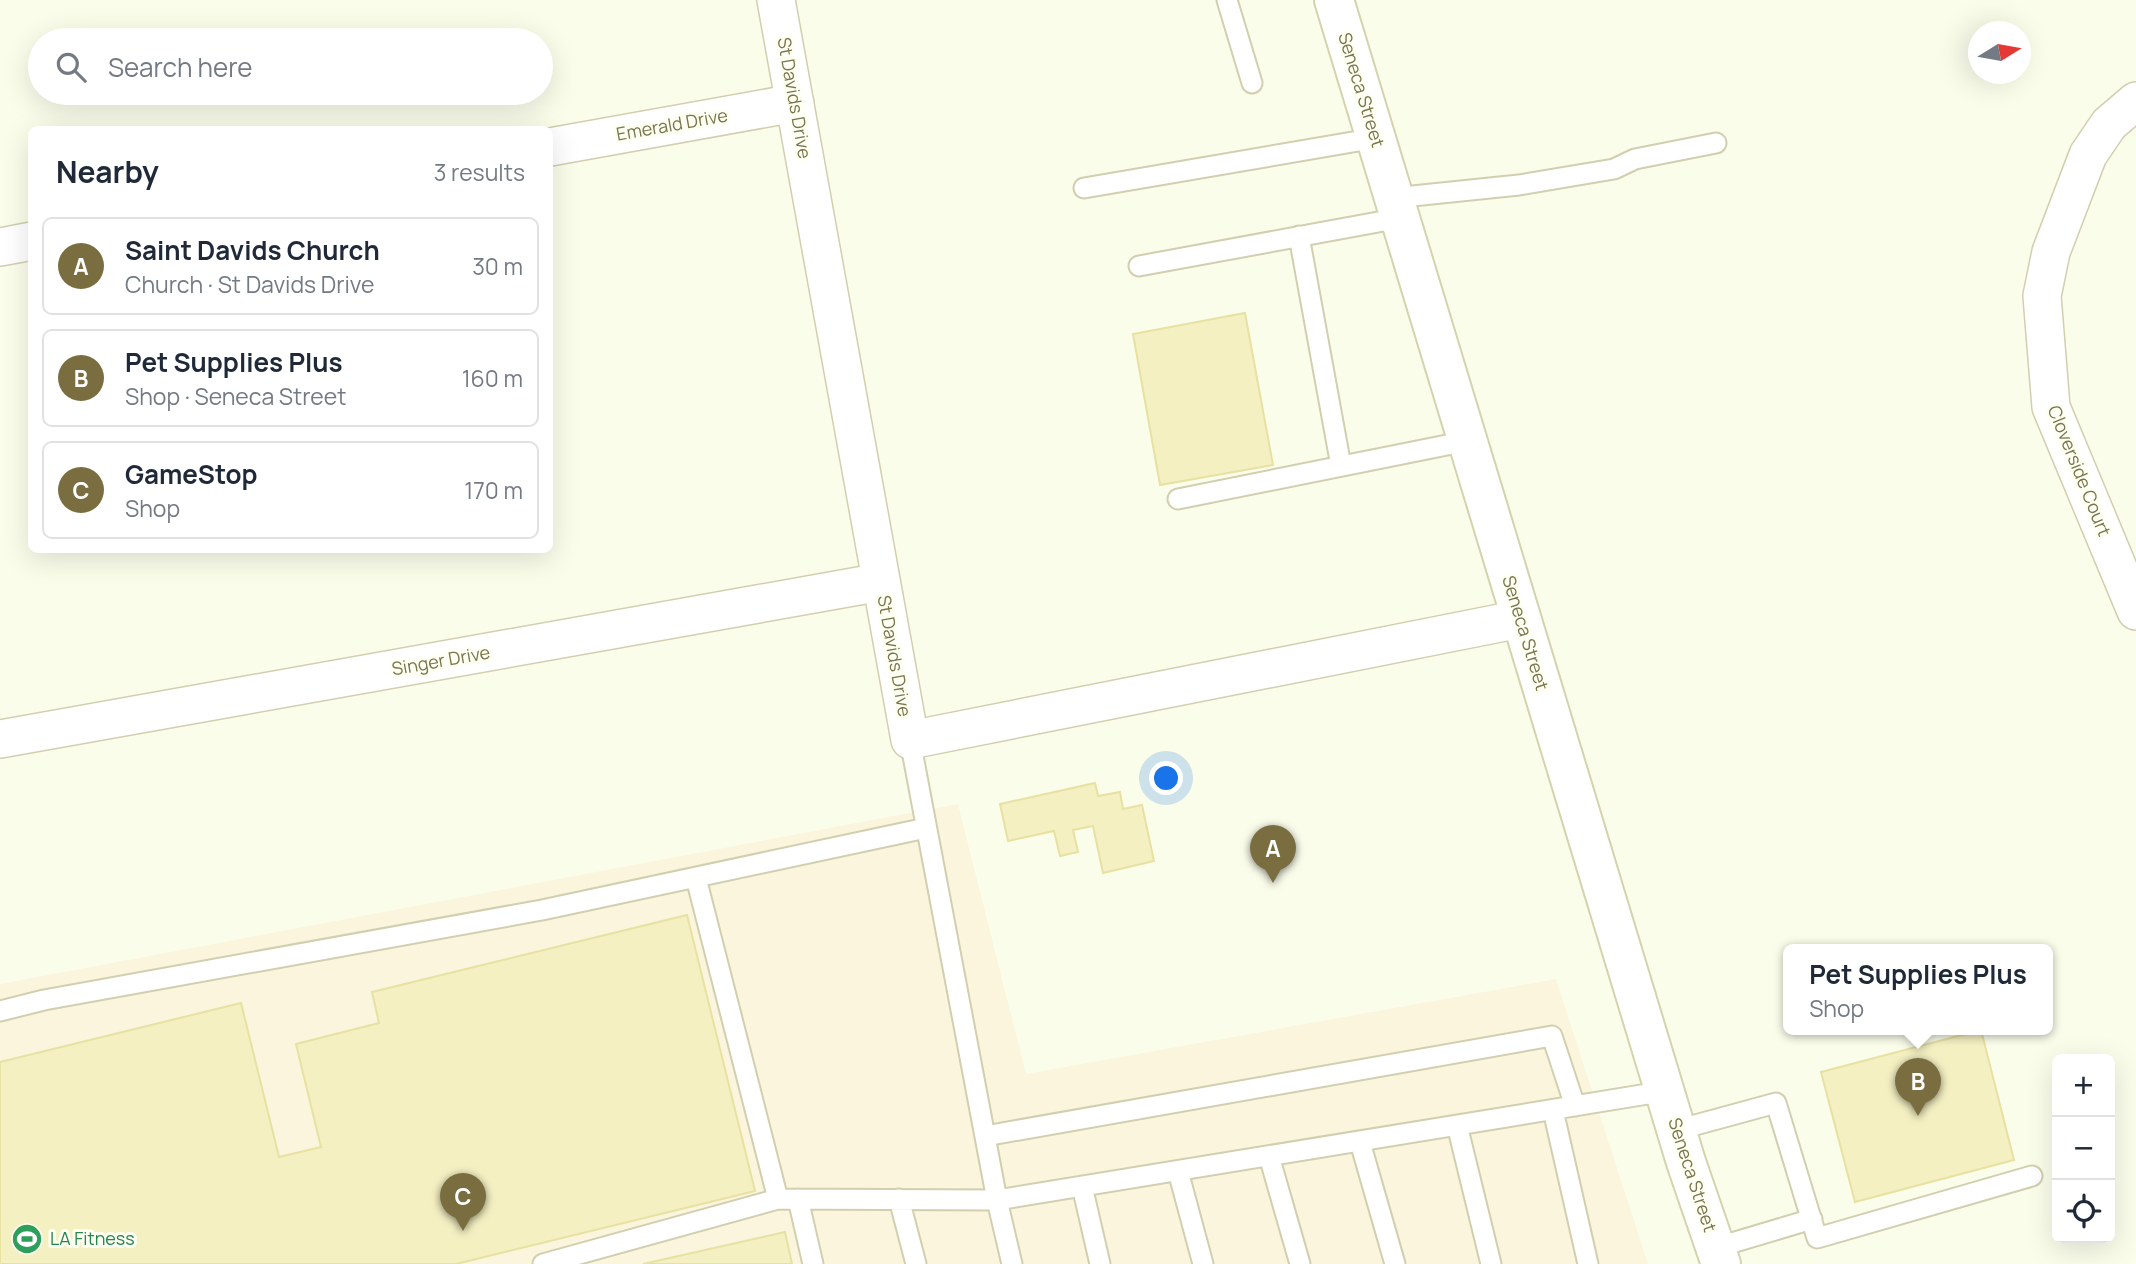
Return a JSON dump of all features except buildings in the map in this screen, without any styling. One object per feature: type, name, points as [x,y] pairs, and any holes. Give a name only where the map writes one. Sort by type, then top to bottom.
[{"type":"street","name":"St Davids Drive","points":[[776,0],[910,740],[1521,618]]},
{"type":"street","name":"Seneca Street","points":[[1334,0],[1677,1130],[1718,1256]]},
{"type":"street","name":"Cloverside Court","points":[[2136,102],[2109,124],[2088,155],[2050,252],[2042,296],[2052,407],[2136,611]]},
{"type":"street","name":"Emerald Drive","points":[[553,146],[795,103]]},
{"type":"street","points":[[0,247],[28,242]]},
{"type":"street","name":"Singer Drive","points":[[0,739],[881,582]]},
{"type":"lane","points":[[1227,0],[1252,83]]},
{"type":"lane","points":[[1084,188],[1376,138]]},
{"type":"lane","points":[[1139,266],[1299,236],[1397,208],[1614,169],[1635,159],[1716,144]]},
{"type":"lane","points":[[1299,236],[1341,466]]},
{"type":"lane","points":[[1178,499],[1467,441]]},
{"type":"lane","points":[[910,740],[997,1200],[1012,1264]]},
{"type":"lane","points":[[0,1011],[44,1000],[542,910],[926,828]]},
{"type":"lane","points":[[696,878],[778,1199]]},
{"type":"lane","points":[[985,1136],[1552,1036],[1575,1106]]},
{"type":"lane","points":[[548,1264],[778,1199],[997,1200],[1666,1091]]},
{"type":"lane","points":[[1677,1130],[1776,1102],[1817,1238],[2032,1177]]},
{"type":"lane","points":[[1553,1110],[1588,1264]]},
{"type":"lane","points":[[1457,1125],[1491,1264]]},
{"type":"lane","points":[[1360,1142],[1395,1264]]},
{"type":"lane","points":[[1269,1157],[1300,1264]]},
{"type":"lane","points":[[1178,1171],[1203,1264]]},
{"type":"lane","points":[[1082,1186],[1100,1264]]},
{"type":"lane","points":[[798,1199],[813,1264]]},
{"type":"lane","points":[[899,1199],[916,1264]]},
{"type":"lane","points":[[1718,1256],[1812,1219]]},
{"type":"shaded area","points":[[958,804],[1026,1074],[1556,979],[1648,1264],[0,1264],[0,984]]},
{"type":"place","name":"Saint Davids Church","points":[[1273,883]]},
{"type":"place","name":"Pet Supplies Plus","points":[[1918,1116]]},
{"type":"place","name":"GameStop","points":[[463,1231]]},
{"type":"place","name":"LA Fitness","points":[[27,1239]]}]
